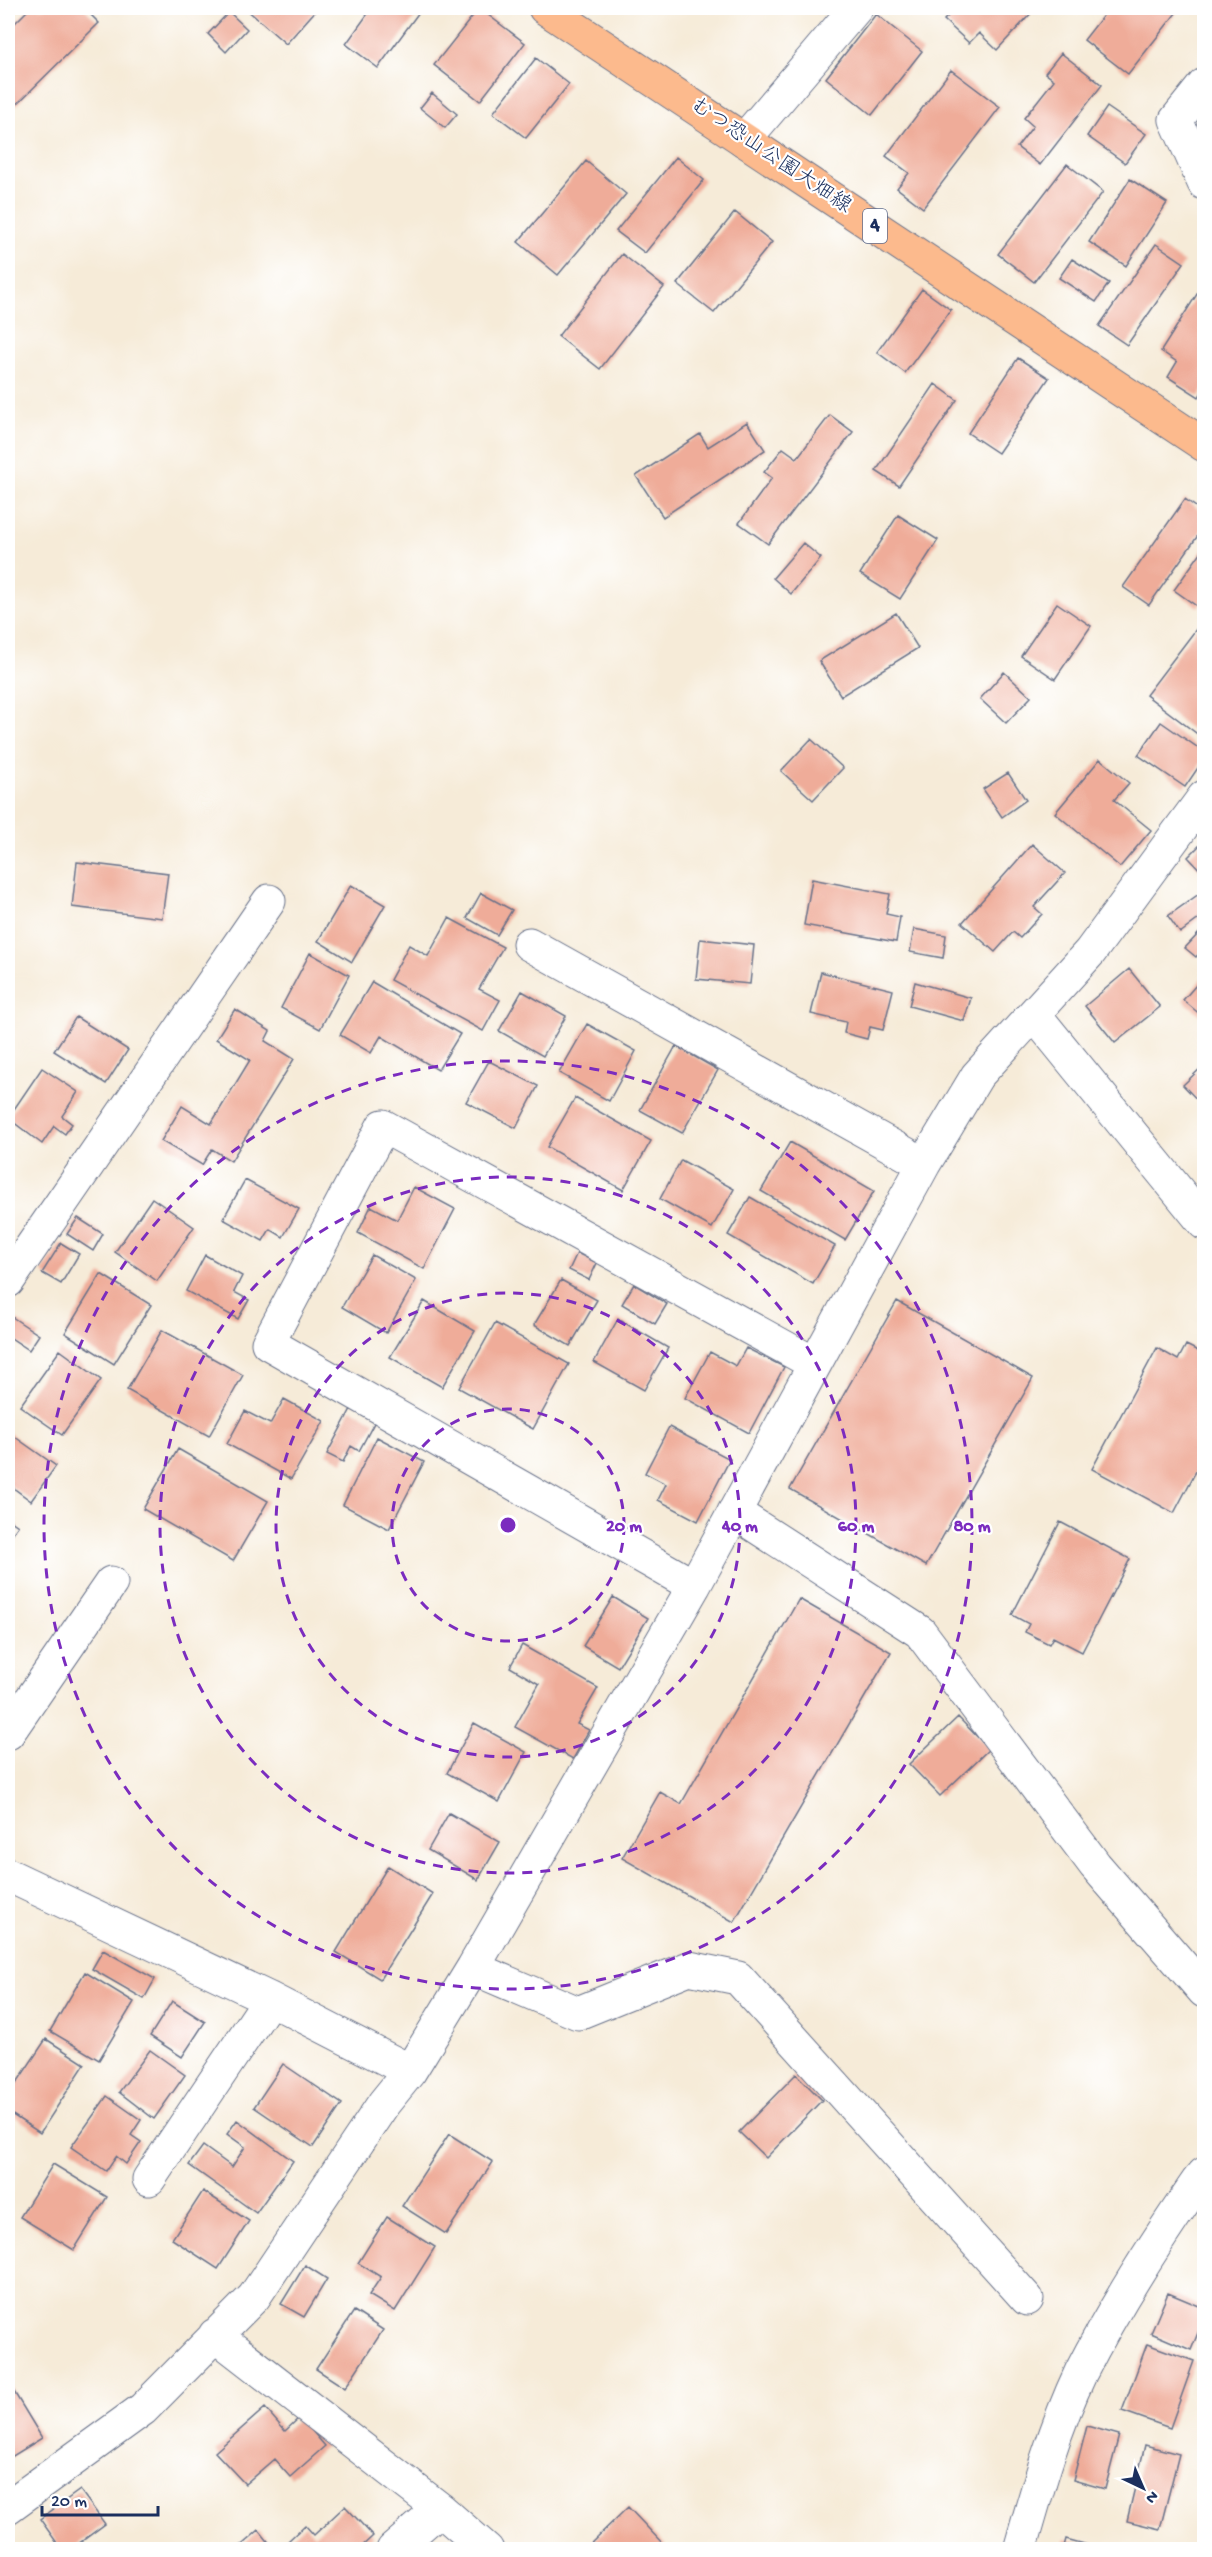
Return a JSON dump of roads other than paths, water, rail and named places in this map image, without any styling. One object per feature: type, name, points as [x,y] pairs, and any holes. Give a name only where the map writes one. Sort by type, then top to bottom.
[{"type":"main road","name":"むつ恐山公園大畑線","points":[[545,8],[1203,441]]},
{"type":"street","points":[[744,140],[856,8]]},
{"type":"street","points":[[1204,85],[1176,120],[1204,183]]},
{"type":"street","points":[[8,2507],[143,2409],[254,2297],[384,2103],[410,2071],[473,1968],[694,1586],[924,1164],[977,1076],[1090,952],[1204,797]]},
{"type":"street","points":[[8,1281],[268,901]]},
{"type":"street","points":[[529,944],[924,1164]]},
{"type":"street","points":[[1034,1014],[1204,1223]]},
{"type":"street","points":[[694,1586],[268,1343],[383,1126],[815,1364]]},
{"type":"street","points":[[734,1512],[920,1632],[1095,1865],[1204,1991]]},
{"type":"street","points":[[8,1733],[111,1582]]},
{"type":"street","points":[[8,1875],[270,1999],[410,2071]]},
{"type":"street","points":[[473,1968],[578,2013],[689,1968],[738,1977],[1027,2299]]},
{"type":"street","points":[[149,2179],[270,1999]]},
{"type":"street","points":[[1020,2550],[1045,2462],[1080,2375],[1119,2300],[1204,2174]]},
{"type":"street","points":[[215,2335],[440,2510],[487,2550]]},
{"type":"street","points":[[393,2550],[440,2510]]}]
